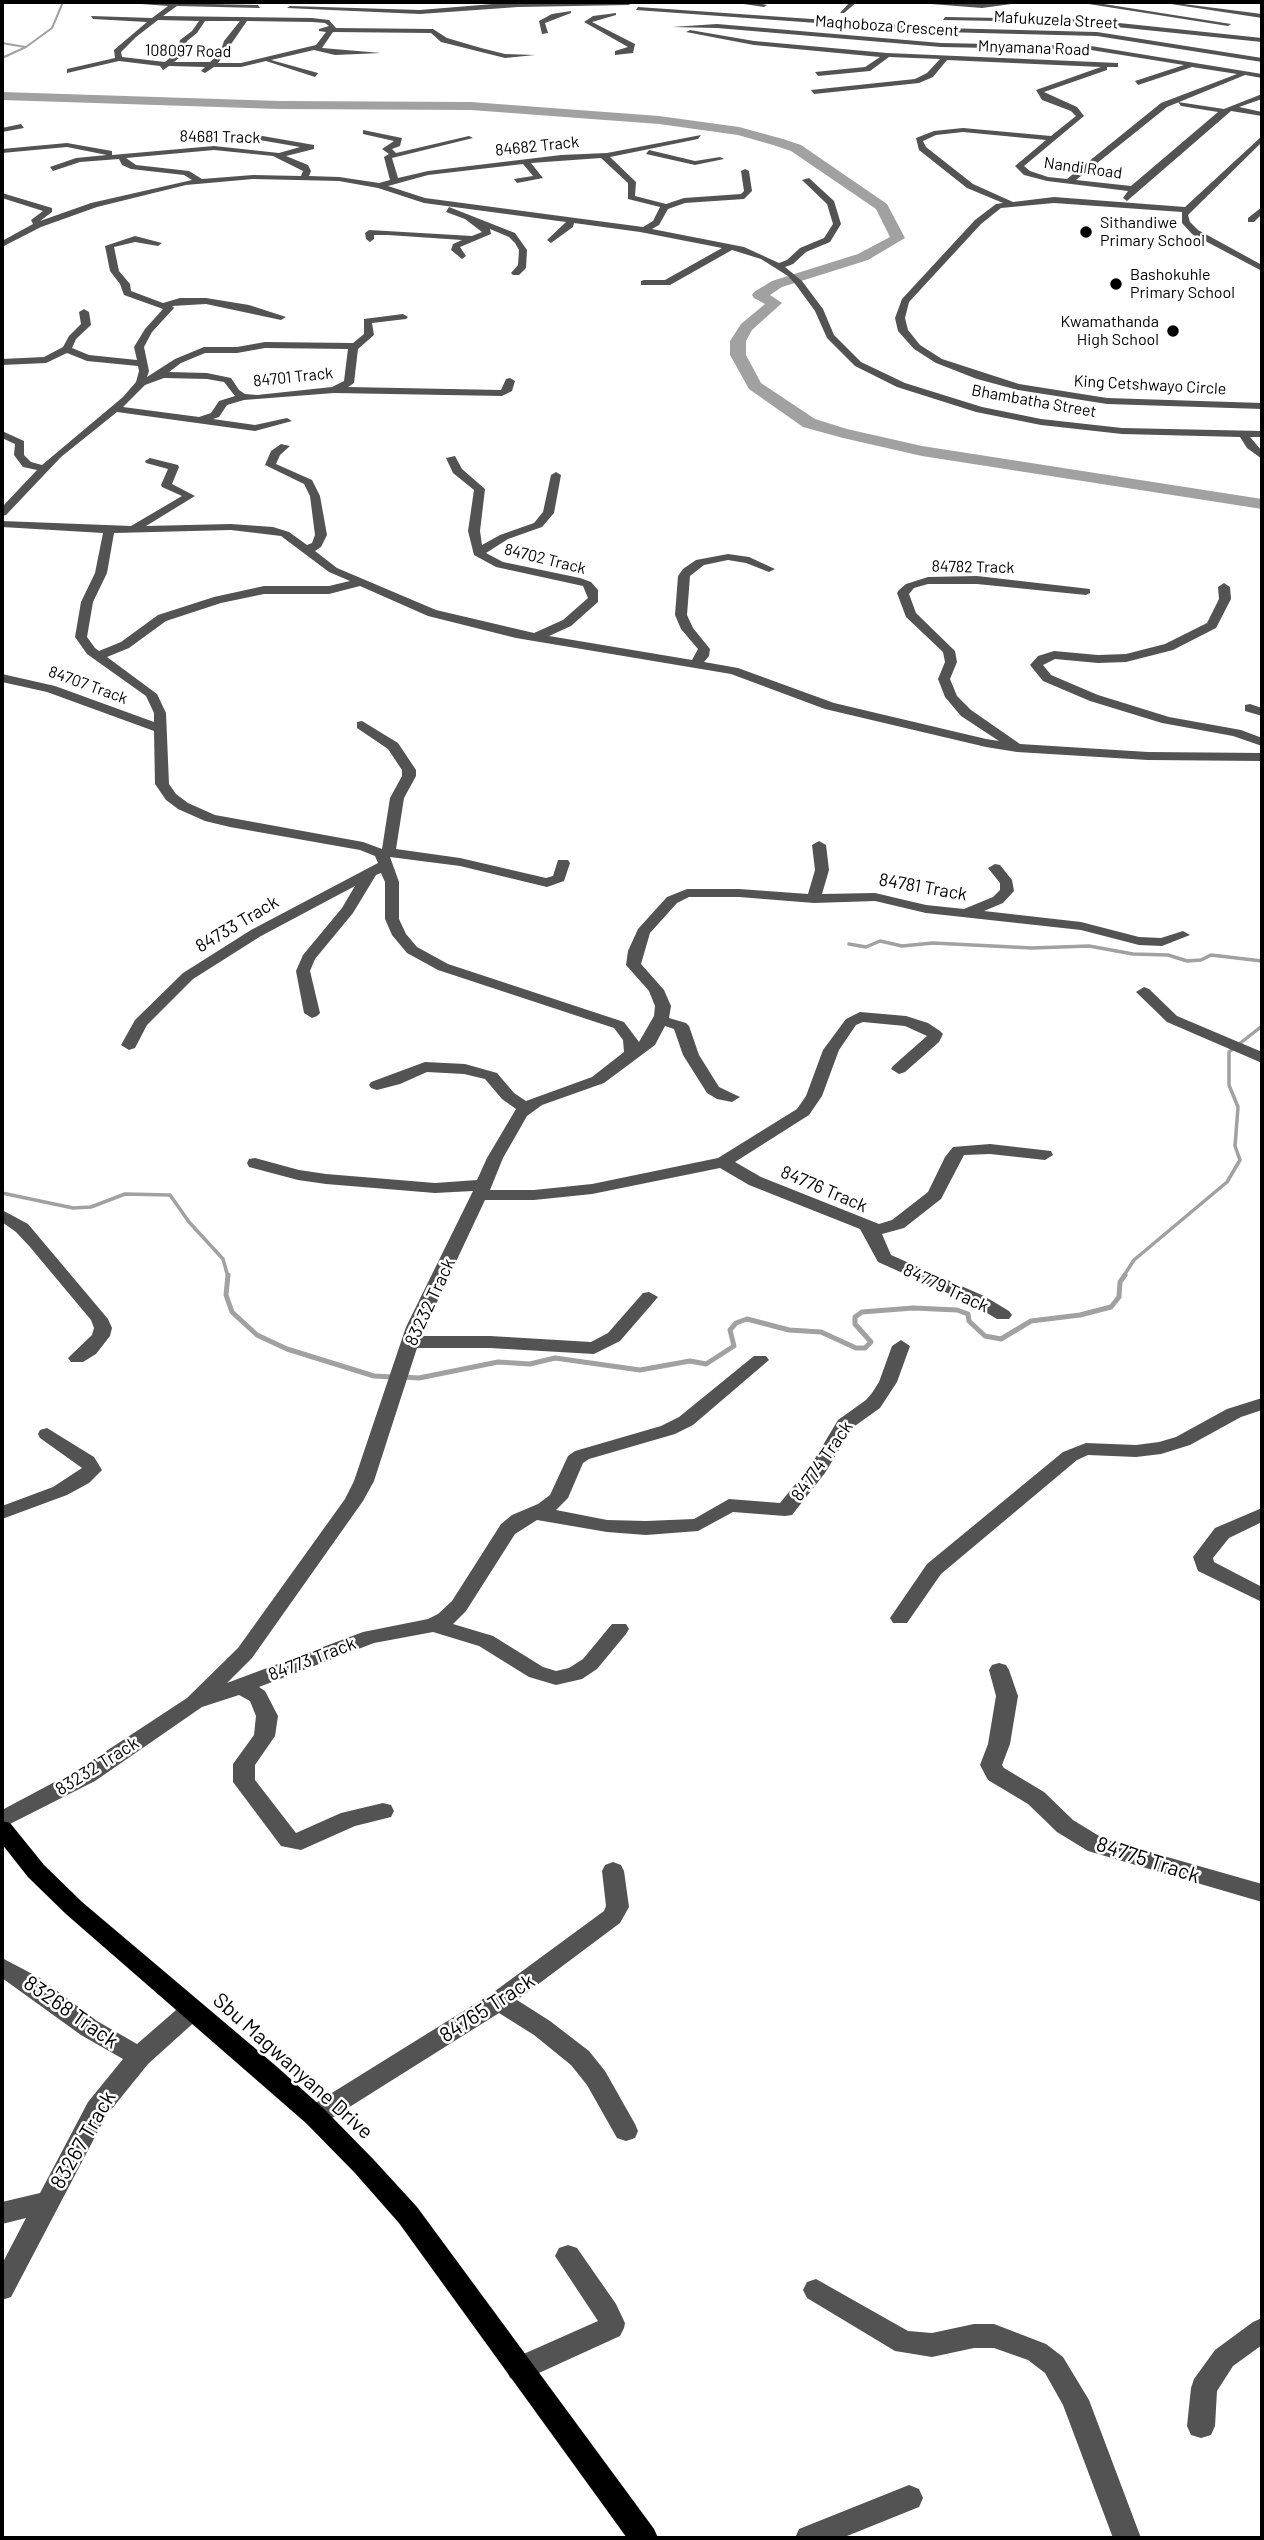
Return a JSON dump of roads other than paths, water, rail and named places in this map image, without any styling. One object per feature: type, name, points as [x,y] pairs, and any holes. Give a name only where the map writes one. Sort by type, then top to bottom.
[{"type":"main road","name":"Sbu Magwanyane Drive","points":[[2,1829],[36,1871],[74,1908],[316,2116],[408,2215],[644,2538]]},
{"type":"street","points":[[118,2],[267,7]]},
{"type":"street","points":[[457,2],[515,6]]},
{"type":"street","points":[[733,2],[771,6]]},
{"type":"street","points":[[842,12],[854,2]]},
{"type":"street","points":[[909,2],[982,6],[1023,2]]},
{"type":"street","points":[[1079,2],[1228,24]]},
{"type":"street","points":[[1176,2],[1262,16]]},
{"type":"street","name":"108097 Road","points":[[155,19],[245,19],[329,26],[326,40],[314,48],[265,61],[210,67],[138,64],[118,59],[120,49],[155,19],[176,3]]},
{"type":"street","points":[[282,8],[420,12],[628,3]]},
{"type":"street","name":"Mnyamana Road","points":[[628,3],[676,27],[719,39],[944,59],[1115,65]]},
{"type":"street","points":[[544,33],[542,21],[585,6]]},
{"type":"street","name":"Mafukuzela Street","points":[[618,53],[630,51],[632,46],[590,26],[588,20],[640,10],[942,30],[1097,34],[1262,60]]},
{"type":"street","points":[[833,12],[858,14]]},
{"type":"street","points":[[93,17],[155,19]]},
{"type":"street","points":[[932,18],[1084,22],[1262,38]]},
{"type":"street","points":[[157,72],[181,52],[184,40],[195,32],[203,19]]},
{"type":"street","points":[[203,75],[223,54],[228,41],[245,19]]},
{"type":"street","points":[[309,30],[342,20]]},
{"type":"street","points":[[360,20],[429,20]]},
{"type":"street","points":[[329,26],[436,31],[444,40],[470,48],[505,56],[531,55]]},
{"type":"street","name":"Maqhoboza Crescent","points":[[676,27],[717,26],[942,45],[1072,47],[1262,76]]},
{"type":"street","points":[[326,40],[336,41]]},
{"type":"street","points":[[314,48],[335,53],[377,53]]},
{"type":"street","points":[[818,74],[867,69],[887,55]]},
{"type":"street","name":"Nandi Road","points":[[1133,189],[1038,177],[1020,168],[1020,163],[1081,114],[1045,98],[1039,92],[1140,56]]},
{"type":"street","points":[[78,58],[100,63]]},
{"type":"street","points":[[71,71],[118,59]]},
{"type":"street","points":[[814,92],[916,82],[930,75],[944,59]]},
{"type":"street","points":[[265,61],[315,75]]},
{"type":"street","points":[[1138,83],[1192,65]]},
{"type":"street","points":[[1068,182],[1164,105],[1245,74]]},
{"type":"street","points":[[1125,205],[1133,189],[1227,109],[1262,96]]},
{"type":"street","points":[[1181,104],[1262,114]]},
{"type":"street","points":[[2,130],[21,126]]},
{"type":"street","points":[[1010,203],[970,186],[922,148],[919,140],[934,133],[963,130],[1052,138]]},
{"type":"street","points":[[366,132],[399,140],[386,150],[397,156]]},
{"type":"street","points":[[251,136],[311,147],[280,155]]},
{"type":"street","name":"84682 Track","points":[[379,186],[428,173],[603,155],[698,137]]},
{"type":"street","points":[[395,182],[387,159],[469,138]]},
{"type":"street","points":[[1262,140],[1187,209],[1185,219],[1195,232],[1262,268]]},
{"type":"street","points":[[2,151],[67,145],[125,156]]},
{"type":"street","name":"84681 Track","points":[[125,156],[203,148],[255,150],[280,155],[305,167],[307,171],[304,176]]},
{"type":"street","points":[[639,150],[695,163],[720,159]]},
{"type":"street","points":[[603,155],[632,182],[631,197],[658,202],[665,207]]},
{"type":"street","points":[[53,169],[70,162],[125,156]]},
{"type":"street","points":[[125,156],[125,163],[134,167],[186,173],[199,181]]},
{"type":"street","points":[[517,181],[539,178],[525,161]]},
{"type":"street","points":[[644,229],[656,223],[665,207],[684,201],[744,196],[748,191],[745,171]]},
{"type":"street","points":[[10,235],[94,205],[199,181],[304,176],[379,186],[502,230],[519,242],[523,250],[523,266],[516,273]]},
{"type":"street","points":[[777,265],[790,262],[803,250],[827,240],[837,224],[831,203],[819,189],[806,180]]},
{"type":"street","points":[[2,244],[10,235],[44,216],[49,210],[3,194]]},
{"type":"street","points":[[424,200],[471,206]]},
{"type":"street","name":"King Cetshwayo Circle","points":[[1187,209],[1054,200],[999,206],[984,217],[905,301],[901,310],[901,325],[907,337],[939,361],[971,374],[1060,396],[1127,403],[1262,406]]},
{"type":"street","points":[[445,209],[471,206]]},
{"type":"street","name":"Bhambatha Street","points":[[471,206],[644,229],[732,247],[764,257],[791,274],[799,283],[820,311],[830,336],[858,364],[901,386],[935,397],[1005,416],[1082,427],[1262,434]]},
{"type":"street","points":[[1251,220],[1262,210]]},
{"type":"street","points":[[462,256],[457,252],[456,246],[488,232],[472,220]]},
{"type":"street","points":[[551,240],[570,225],[570,220]]},
{"type":"street","points":[[370,239],[369,233],[388,232],[473,239]]},
{"type":"street","points":[[158,243],[146,239],[111,244],[109,248],[115,271],[125,284],[127,293],[165,305],[180,301],[206,301],[249,308],[281,317]]},
{"type":"street","points":[[644,283],[667,283],[732,247]]},
{"type":"street","points":[[2,513],[43,468],[80,434],[115,409],[141,383],[144,371],[139,346],[148,331],[168,310],[165,305]]},
{"type":"street","points":[[2,362],[46,360],[67,349],[72,338],[86,325],[87,317],[84,312]]},
{"type":"street","name":"84701 Track","points":[[141,383],[158,376],[184,375],[223,379],[243,397],[269,398],[334,390],[349,383],[354,346],[369,335],[367,321],[403,317]]},
{"type":"street","points":[[158,376],[178,361],[204,349],[237,350],[265,345],[354,346]]},
{"type":"street","points":[[67,349],[87,358],[142,363]]},
{"type":"street","points":[[334,390],[502,393],[508,391],[510,382]]},
{"type":"street","points":[[201,420],[215,415],[223,403],[243,397]]},
{"type":"street","points":[[115,409],[260,428],[287,421]]},
{"type":"street","points":[[2,434],[20,443],[19,455],[27,465],[43,468]]},
{"type":"street","points":[[1244,435],[1262,456]]},
{"type":"street","points":[[285,446],[275,453],[269,463],[272,467],[307,482],[314,492],[321,535],[317,545],[307,550]]},
{"type":"street","name":"84702 Track","points":[[451,458],[457,471],[480,489],[474,531],[478,553],[500,565],[582,582],[595,596],[561,626],[536,637]]},
{"type":"street","points":[[134,528],[190,496],[166,485],[174,467],[150,461]]},
{"type":"street","points":[[478,553],[504,537],[538,525],[548,513],[556,475]]},
{"type":"street","points":[[2,524],[109,530],[265,528],[285,534],[333,570],[432,613],[536,637],[743,674],[791,693],[867,716],[1017,748],[1148,756],[1262,757]]},
{"type":"street","points":[[109,530],[101,573],[89,595],[80,632],[87,647],[151,694],[160,713],[162,784],[171,797],[183,806],[218,820],[363,846],[385,857],[460,862],[547,883],[559,878],[564,863]]},
{"type":"street","points":[[695,664],[703,656],[704,649],[687,629],[681,615],[684,576],[687,570],[700,562],[728,557],[749,560],[769,569]]},
{"type":"street","name":"84782 Track","points":[[1017,748],[966,713],[951,697],[944,680],[951,662],[949,651],[910,614],[904,593],[910,586],[928,581],[977,580],[1086,591]]},
{"type":"street","points":[[98,656],[125,645],[162,618],[218,600],[264,590],[329,590],[362,582]]},
{"type":"street","points":[[1224,587],[1225,599],[1212,625],[1169,647],[1126,658],[1098,659],[1054,655],[1042,659],[1036,665],[1046,678],[1094,698],[1167,720],[1236,733],[1262,742]]},
{"type":"street","name":"84707 Track","points":[[2,678],[51,689],[161,729]]},
{"type":"street","points":[[362,725],[393,746],[404,758],[409,771],[397,798],[393,837],[385,857],[392,882],[392,919],[399,935],[412,950],[443,967],[618,1025],[631,1039],[632,1053]]},
{"type":"street","points":[[814,899],[822,870],[819,845]]},
{"type":"street","name":"84733 Track","points":[[129,1045],[140,1023],[188,976],[248,937],[371,872],[385,857]]},
{"type":"street","points":[[964,914],[998,900],[1007,891],[1007,883],[995,868]]},
{"type":"street","points":[[312,1013],[303,971],[308,958],[348,910],[371,872]]},
{"type":"street","name":"84781 Track","points":[[660,1020],[661,1000],[638,972],[633,960],[643,932],[675,897],[699,892],[814,899],[876,897],[911,906],[964,914],[1082,926],[1139,941],[1162,942],[1183,935]]},
{"type":"street","points":[[1144,992],[1172,1019],[1262,1058]]},
{"type":"street","points":[[255,1163],[298,1175],[326,1179],[435,1188],[534,1195],[592,1189],[723,1161],[754,1145],[803,1112],[814,1096],[831,1050],[856,1018],[872,1016],[906,1021],[923,1026],[934,1034],[934,1039],[899,1069]]},
{"type":"street","points":[[377,1085],[394,1081],[425,1067],[465,1069],[491,1076],[508,1096],[525,1108],[598,1080],[649,1042],[660,1020],[681,1026],[691,1055],[713,1090],[732,1097]]},
{"type":"street","name":"83232 Track","points":[[2,1820],[87,1775],[194,1703],[245,1653],[353,1501],[364,1481],[410,1342],[504,1140],[525,1108]]},
{"type":"street","name":"84776 Track","points":[[723,1161],[755,1181],[878,1230],[892,1227],[935,1195],[959,1150],[1001,1150],[1045,1155]]},
{"type":"street","points":[[2,1215],[22,1228],[36,1243],[99,1319],[103,1328],[102,1336],[90,1350],[77,1358]]},
{"type":"street","name":"84779 Track","points":[[868,1228],[876,1238],[884,1258],[978,1300],[1003,1315]]},
{"type":"street","points":[[410,1342],[490,1342],[594,1348],[614,1337],[649,1297]]},
{"type":"street","name":"84774 Track","points":[[534,1513],[607,1526],[646,1528],[698,1525],[729,1505],[785,1510],[818,1469],[845,1424],[873,1404],[879,1396],[888,1382],[901,1346]]},
{"type":"street","points":[[534,1513],[553,1504],[558,1498],[575,1460],[686,1422],[760,1360]]},
{"type":"street","points":[[900,1618],[934,1569],[1070,1456],[1086,1449],[1136,1451],[1161,1448],[1183,1441],[1234,1413],[1262,1404]]},
{"type":"street","points":[[2,1513],[60,1491],[92,1470],[88,1461],[47,1434]]},
{"type":"street","name":"84773 Track","points":[[194,1703],[370,1637],[433,1625],[444,1619],[459,1606],[509,1529],[519,1520],[534,1513]]},
{"type":"street","points":[[1262,1514],[1222,1533],[1203,1557],[1205,1566],[1262,1595]]},
{"type":"street","name":"84773 Track","points":[[433,1625],[486,1641],[536,1672],[556,1678],[575,1674],[590,1664],[619,1629]]},
{"type":"street","name":"84775 Track","points":[[999,1670],[1007,1696],[999,1744],[991,1765],[996,1774],[1036,1798],[1065,1826],[1096,1845],[1262,1893]]},
{"type":"street","points":[[240,1686],[258,1696],[267,1716],[264,1735],[244,1764],[244,1782],[289,1840],[301,1842],[349,1819],[383,1811]]},
{"type":"street","name":"84765 Track","points":[[316,2116],[499,2001],[612,1917],[618,1907],[613,1871]]},
{"type":"street","name":"83268 Track","points":[[2,1967],[32,1985],[89,2028],[139,2057]]},
{"type":"street","points":[[499,2001],[542,2028],[580,2058],[596,2078],[626,2130]]},
{"type":"street","name":"83267 Track","points":[[2,2289],[97,2109],[139,2057],[191,2011]]},
{"type":"street","points":[[2,2213],[47,2202]]},
{"type":"street","points":[[519,2369],[611,2328],[612,2323],[607,2312],[568,2256]]},
{"type":"street","points":[[816,2290],[904,2343],[932,2344],[974,2336],[994,2336],[1037,2352],[1054,2365],[1075,2400],[1127,2538]]},
{"type":"street","points":[[1200,2426],[1204,2388],[1224,2358],[1262,2330]]},
{"type":"street","points":[[808,2538],[909,2498]]},
{"type":"waterway","points":[[2,58],[26,47],[52,28],[63,2]]},
{"type":"waterway","points":[[2,43],[25,47]]},
{"type":"waterway","points":[[2,96],[280,105],[471,106],[659,120],[739,131],[778,142],[796,148],[882,207],[898,238],[863,257],[777,284],[759,295],[775,303],[746,327],[738,341],[738,355],[755,386],[809,423],[843,433],[922,451],[1262,504]]},
{"type":"waterway","points":[[849,944],[866,947],[880,941],[902,946],[933,943],[1032,948],[1089,946],[1133,954],[1168,955],[1187,961],[1201,960],[1211,955],[1262,961]]},
{"type":"waterway","points":[[1123,1277],[1134,1260],[1227,1182],[1240,1160],[1235,1146],[1238,1107],[1229,1085],[1229,1052],[1262,1026]]},
{"type":"waterway","points":[[2,1193],[73,1208],[91,1207],[125,1194],[170,1195],[189,1222],[223,1259],[228,1276]]},
{"type":"waterway","points":[[402,1377],[419,1378],[498,1362],[530,1364],[555,1358],[640,1370],[690,1361],[706,1364],[734,1346],[730,1330],[736,1323],[747,1319],[789,1330],[821,1332],[856,1348],[865,1348],[871,1342],[855,1324],[855,1317],[862,1312],[913,1308],[957,1310],[968,1314],[969,1321],[985,1336],[1001,1339],[1031,1321],[1080,1315],[1111,1307],[1119,1297],[1120,1282],[1125,1275]]},
{"type":"waterway","points":[[228,1276],[226,1295],[232,1312],[257,1335],[287,1349],[374,1376],[393,1377]]},
{"type":"place","name":"Sithandiwe Primary School","points":[[1086,232]]},
{"type":"place","name":"Bashokuhle Primary School","points":[[1116,284]]},
{"type":"place","name":"Kwamathanda High School","points":[[1173,331]]}]
